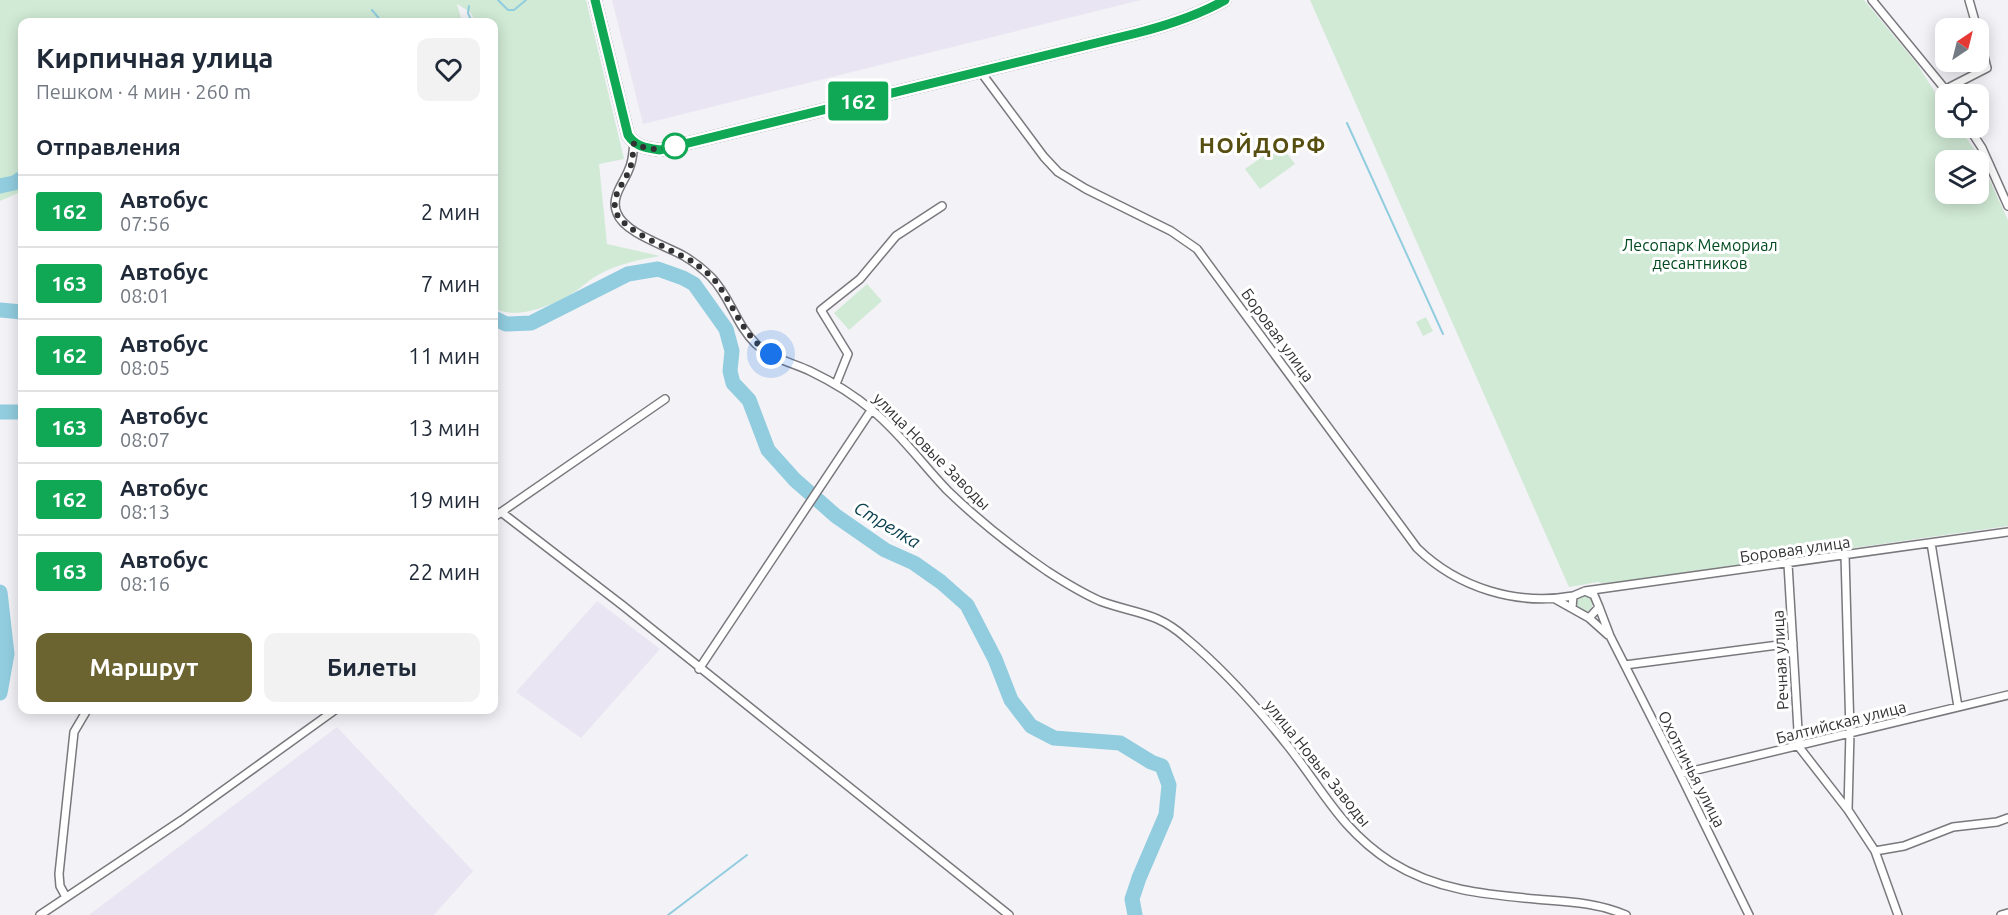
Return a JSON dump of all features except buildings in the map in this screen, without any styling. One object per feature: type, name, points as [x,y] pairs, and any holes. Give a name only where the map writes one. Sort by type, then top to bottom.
[{"type":"street","points":[[595,0],[626,130],[638,145],[660,150],[1092,45],[1173,23],[1207,10],[1225,0]]},
{"type":"street","points":[[1872,0],[1941,84]]},
{"type":"street","points":[[1969,0],[1974,18]]},
{"type":"street","name":"Боровая улица","points":[[980,71],[1044,157],[1058,172],[1086,189],[1171,231],[1197,249],[1417,548],[1426,557],[1454,576],[1490,592],[1554,599],[1573,596]]},
{"type":"street","points":[[1961,84],[1980,72]]},
{"type":"street","points":[[1976,138],[2008,206]]},
{"type":"street","name":"улица Новые Заводы","points":[[638,145],[631,167],[617,195],[615,207],[621,220],[645,237],[684,256],[706,272],[718,285],[748,335],[761,348],[836,384],[872,410],[887,423],[946,489],[1017,550],[1074,588],[1100,600],[1149,614],[1182,634],[1206,655],[1256,709],[1289,748],[1355,835],[1394,864],[1451,888],[1470,893],[1585,903],[1626,915]]},
{"type":"street","points":[[836,384],[848,354],[821,310],[860,279],[896,236],[942,206]]},
{"type":"street","points":[[498,514],[665,399]]},
{"type":"street","points":[[699,669],[872,410]]},
{"type":"street","points":[[501,512],[613,598],[1009,915]]},
{"type":"street","name":"Боровая улица","points":[[1585,591],[2008,532]]},
{"type":"street","points":[[1931,543],[1958,707]]},
{"type":"street","points":[[1845,555],[1850,732],[1848,810]]},
{"type":"street","name":"Речная улица","points":[[1788,564],[1799,747]]},
{"type":"street","name":"Охотничья улица","points":[[1599,589],[1598,604],[1610,636],[1749,915]]},
{"type":"street","points":[[1585,591],[1594,595],[1598,604],[1589,618],[1572,608],[1573,596],[1585,591]]},
{"type":"street","name":"Боровая улица","points":[[1554,599],[1572,608]]},
{"type":"street","name":"Охотничья улица","points":[[1589,618],[1610,636]]},
{"type":"street","points":[[1625,665],[1793,643]]},
{"type":"street","name":"Балтийская улица","points":[[1680,774],[2008,695]]},
{"type":"street","points":[[66,897],[60,886],[59,874],[74,732],[85,714]]},
{"type":"street","points":[[40,915],[182,820],[329,714]]},
{"type":"street","points":[[1799,747],[1848,810],[1875,850],[1898,915]]},
{"type":"street","points":[[1875,850],[1904,846],[1953,827],[1996,822],[2008,818]]},
{"type":"street","points":[[2001,915],[2008,913]]},
{"type":"shaded area","points":[[612,0],[1141,0],[643,124]]},
{"type":"shaded area","points":[[597,601],[660,649],[581,738],[516,692]]},
{"type":"shaded area","points":[[337,727],[473,871],[434,915],[89,915]]},
{"type":"green space","points":[[0,0],[586,0],[624,159],[599,164],[607,244],[660,256],[613,268],[567,296],[535,310],[513,313],[498,310],[498,18],[474,18],[470,12],[457,4],[461,18],[18,18],[18,193],[0,201]]},
{"type":"green space","name":"Лесопарк Мемориал десантников","points":[[1310,0],[1864,0],[1917,64],[1935,92],[1935,138],[1966,138],[1975,150],[1935,150],[1935,204],[1989,204],[1989,179],[2008,220],[2008,526],[1607,585],[1598,582],[1569,587]]},
{"type":"green space","points":[[1280,144],[1295,164],[1260,189],[1245,169]]},
{"type":"green space","points":[[867,284],[882,301],[849,330],[834,313]]},
{"type":"green space","points":[[1426,317],[1433,331],[1423,336],[1416,322]]},
{"type":"green space","points":[[1584,594],[1590,597],[1593,603],[1590,609],[1584,612],[1578,609],[1575,603],[1578,597]]},
{"type":"waterway","points":[[498,0],[508,10],[514,10],[526,0]]},
{"type":"waterway","points":[[469,6],[470,18]]},
{"type":"waterway","points":[[372,10],[379,18]]},
{"type":"waterway","points":[[1347,123],[1443,334]]},
{"type":"waterway","name":"Стрелка","points":[[0,186],[18,180]]},
{"type":"waterway","name":"Стрелка","points":[[498,320],[506,324],[531,323],[628,274],[658,269],[694,284],[726,329],[732,351],[730,371],[733,383],[749,400],[768,450],[795,480],[836,516],[885,550],[914,563],[941,582],[967,605],[995,659],[1011,700],[1031,726],[1054,738],[1120,743],[1162,766],[1169,785],[1166,815],[1132,899],[1135,915]]},
{"type":"waterway","name":"Стрелка","points":[[0,310],[18,312]]},
{"type":"waterway","name":"Стрелка","points":[[0,412],[18,412]]},
{"type":"waterway","name":"Стрелка","points":[[0,592],[7,654],[0,693]]},
{"type":"waterway","points":[[668,915],[747,855]]},
{"type":"bus line","name":"162","points":[[595,0],[628,135],[634,143],[642,147],[660,150],[1092,45],[1173,23],[1201,13],[1225,0]]},
{"type":"district","name":"НОЙДОРФ","points":[[1263,145]]},
{"type":"route","points":[[675,146],[660,150],[648,149],[634,143],[631,167],[617,195],[615,207],[617,214],[621,220],[645,237],[684,256],[706,272],[718,285],[751,339],[771,354]]}]
